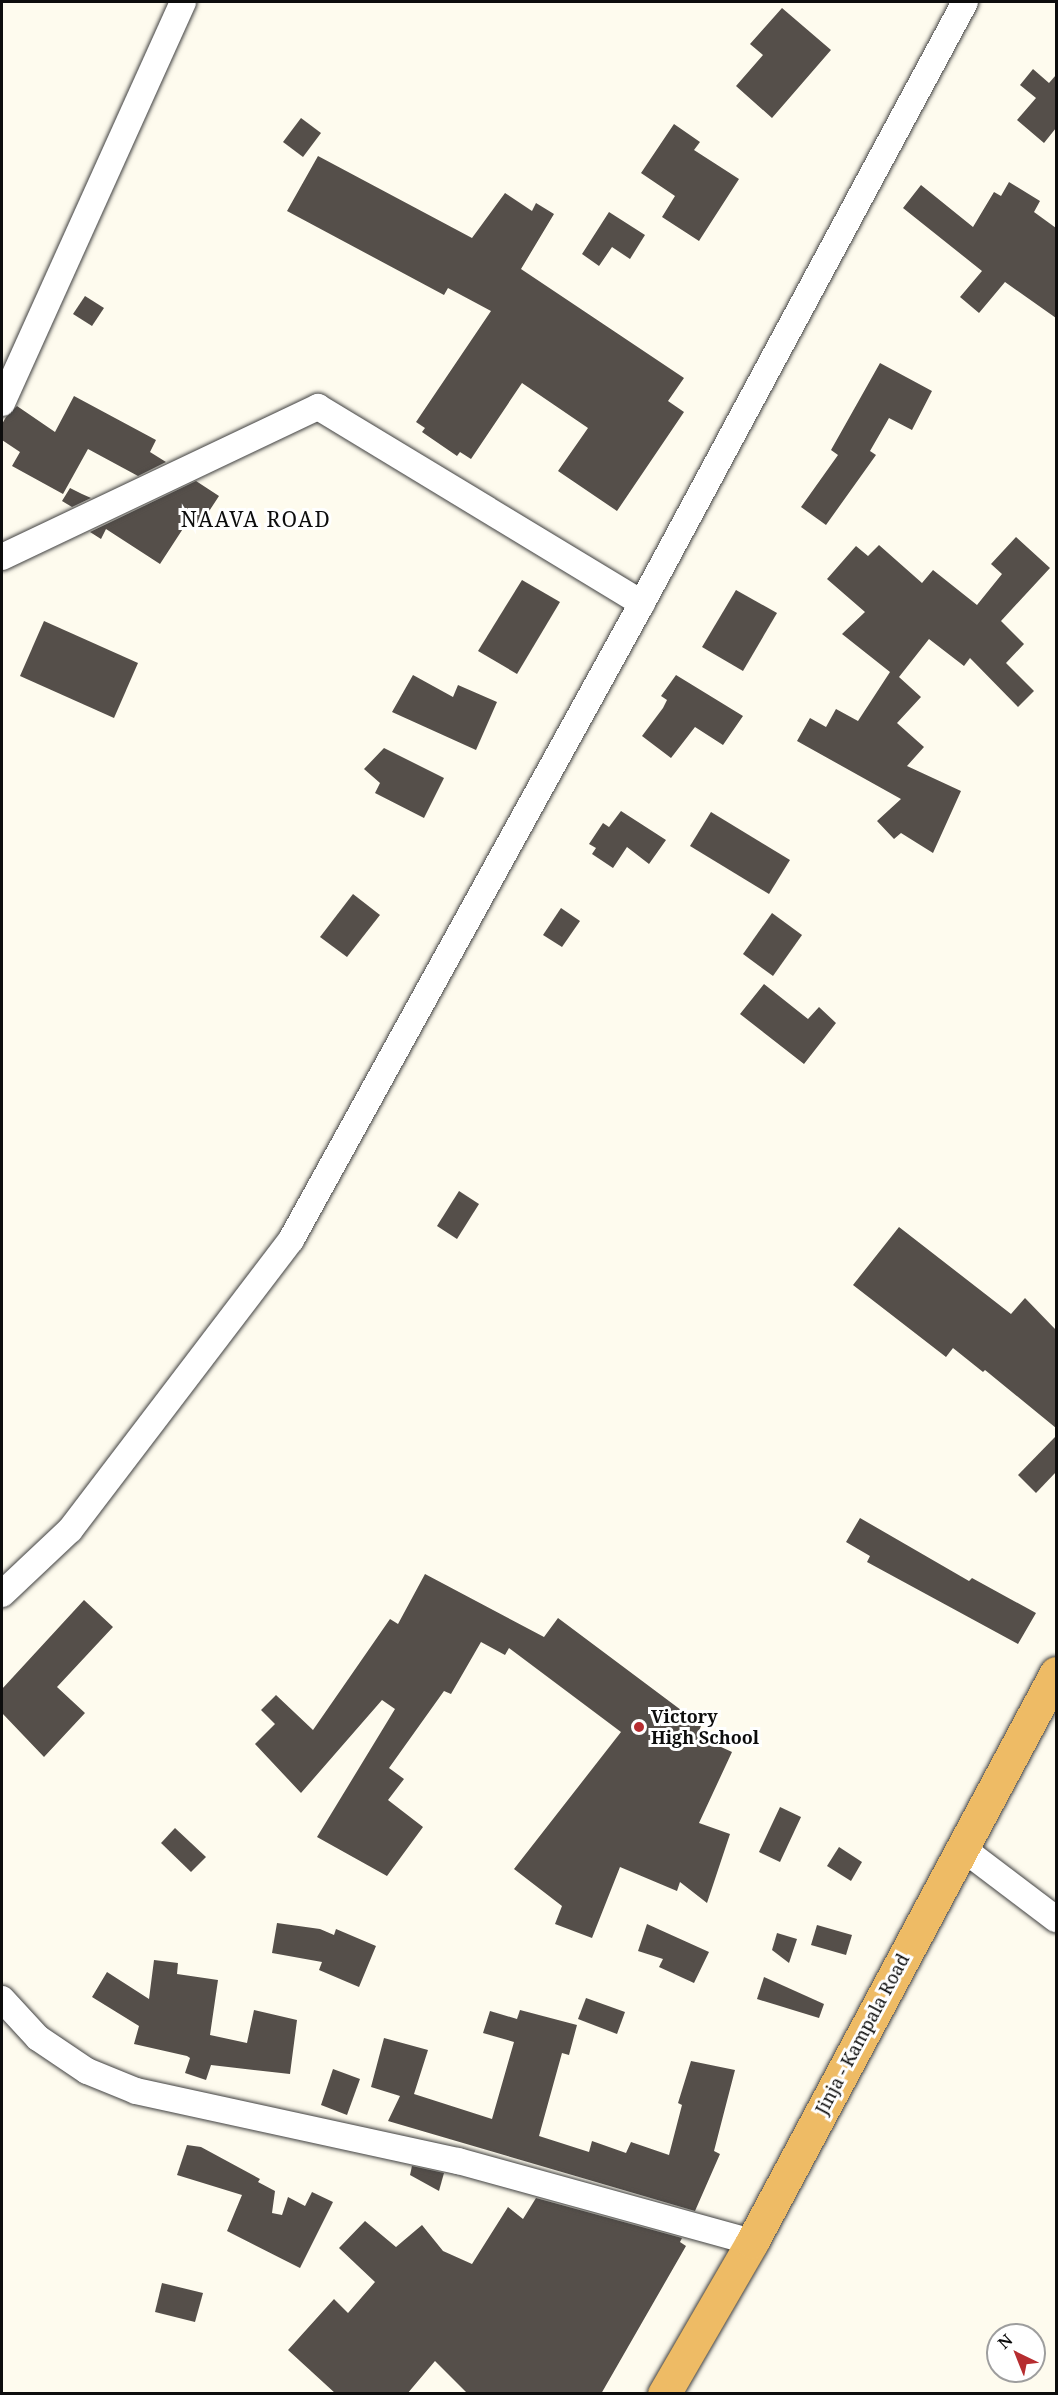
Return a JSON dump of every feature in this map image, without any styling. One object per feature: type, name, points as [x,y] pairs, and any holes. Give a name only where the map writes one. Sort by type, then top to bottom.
[{"type":"highway","name":"Jinja - Kampala Road","points":[[664,2394],[752,2242],[1056,1673]]},
{"type":"street","points":[[2,403],[183,2]]},
{"type":"street","points":[[2,1594],[70,1530],[291,1240],[642,603],[965,2]]},
{"type":"street","points":[[2,557],[318,407],[642,603]]},
{"type":"street","points":[[962,1848],[1056,1919]]},
{"type":"street","points":[[2,1999],[38,2038],[87,2071],[136,2091],[458,2161],[752,2242]]},
{"type":"building","points":[[782,8],[831,50],[772,118],[736,86],[763,55],[750,44]]},
{"type":"building","points":[[1033,69],[1049,83],[1056,75],[1056,128],[1044,143],[1017,120],[1036,98],[1020,85]]},
{"type":"building","points":[[301,118],[321,133],[303,157],[283,142]]},
{"type":"building","points":[[674,124],[700,142],[694,150],[739,179],[699,241],[662,217],[675,196],[641,173]]},
{"type":"building","points":[[318,156],[472,238],[505,193],[532,211],[536,203],[554,214],[521,269],[684,378],[668,401],[684,412],[617,511],[558,471],[588,428],[522,383],[471,459],[460,452],[457,456],[422,432],[425,428],[416,422],[491,311],[448,288],[444,295],[287,211]]},
{"type":"building","points":[[1009,182],[1040,201],[1034,212],[1056,228],[1056,318],[1005,282],[979,313],[960,297],[982,271],[903,208],[921,185],[973,227],[994,192],[1001,196]]},
{"type":"building","points":[[609,212],[645,235],[630,259],[612,247],[599,266],[582,254]]},
{"type":"building","points":[[85,296],[104,308],[92,326],[73,314]]},
{"type":"building","points":[[880,363],[932,391],[912,430],[889,418],[870,451],[876,455],[826,525],[801,507],[838,455],[831,450]]},
{"type":"building","points":[[74,396],[156,440],[150,452],[166,462],[138,476],[88,449],[63,494],[12,466],[20,452],[2,440],[2,424],[6,417],[17,406],[55,432]]},
{"type":"building","points":[[196,481],[219,496],[198,528],[188,521],[160,564],[106,529],[101,539],[90,532]]},
{"type":"building","points":[[70,488],[91,498],[72,507],[62,501]]},
{"type":"building","points":[[1016,537],[1050,568],[1001,621],[1024,644],[1006,663],[1034,691],[1018,707],[970,658],[964,666],[929,639],[899,677],[921,697],[897,723],[924,747],[907,766],[961,791],[933,853],[901,833],[894,839],[877,821],[901,799],[797,741],[810,718],[826,727],[836,709],[858,721],[890,672],[842,634],[865,612],[827,579],[856,546],[868,556],[879,545],[922,583],[933,570],[977,605],[1002,574],[991,564]]},
{"type":"building","points":[[522,580],[560,602],[517,674],[478,651]]},
{"type":"building","points":[[736,590],[777,613],[743,671],[702,647]]},
{"type":"building","points":[[44,621],[138,663],[114,718],[20,676]]},
{"type":"building","points":[[413,675],[453,697],[458,685],[497,702],[476,750],[392,712]]},
{"type":"building","points":[[676,675],[743,716],[723,745],[695,727],[671,758],[642,736],[663,708],[667,700],[661,696]]},
{"type":"building","points":[[384,748],[444,778],[424,818],[375,793],[380,783],[364,769]]},
{"type":"building","points":[[621,811],[666,840],[649,864],[627,847],[613,868],[592,854],[596,848],[589,844],[603,823],[609,827]]},
{"type":"building","points":[[711,812],[790,860],[769,894],[690,846]]},
{"type":"building","points":[[353,894],[380,915],[347,957],[320,937]]},
{"type":"building","points":[[561,908],[580,921],[562,947],[543,935]]},
{"type":"building","points":[[772,913],[802,935],[773,976],[743,954]]},
{"type":"building","points":[[764,984],[808,1019],[819,1007],[836,1023],[804,1064],[740,1014]]},
{"type":"building","points":[[459,1191],[479,1204],[457,1239],[437,1226]]},
{"type":"building","points":[[899,1227],[1011,1314],[1025,1298],[1056,1330],[1056,1428],[985,1370],[983,1372],[953,1348],[946,1357],[853,1285]]},
{"type":"building","points":[[1056,1436],[1056,1472],[1036,1493],[1018,1475]]},
{"type":"building","points":[[860,1518],[969,1581],[972,1578],[1036,1613],[1018,1644],[867,1562],[870,1556],[846,1542]]},
{"type":"building","points":[[425,1574],[544,1637],[558,1618],[681,1710],[676,1716],[701,1726],[697,1736],[732,1752],[699,1823],[730,1834],[707,1903],[680,1882],[677,1891],[620,1867],[592,1938],[555,1924],[562,1906],[514,1869],[621,1732],[509,1648],[505,1655],[481,1642],[451,1694],[444,1691],[389,1768],[404,1779],[388,1800],[423,1827],[387,1876],[317,1837],[395,1709],[382,1700],[301,1793],[255,1744],[275,1724],[261,1710],[276,1695],[313,1730],[390,1619],[398,1624]]},
{"type":"building","points":[[84,1600],[113,1627],[57,1687],[85,1713],[44,1757],[2,1713],[2,1689]]},
{"type":"building","points":[[780,1807],[801,1817],[780,1862],[759,1852]]},
{"type":"building","points":[[175,1828],[206,1857],[191,1872],[161,1843]]},
{"type":"building","points":[[839,1847],[862,1862],[851,1881],[827,1866]]},
{"type":"building","points":[[277,1923],[320,1929],[334,1935],[336,1929],[376,1946],[359,1987],[319,1970],[322,1962],[272,1953]]},
{"type":"building","points":[[647,1924],[709,1952],[694,1983],[659,1967],[663,1959],[638,1951]]},
{"type":"building","points":[[817,1925],[852,1935],[846,1955],[811,1945]]},
{"type":"building","points":[[777,1933],[797,1939],[789,1963],[772,1950]]},
{"type":"building","points":[[154,1960],[178,1963],[177,1974],[218,1980],[210,2035],[247,2043],[254,2010],[297,2020],[290,2074],[211,2065],[206,2080],[185,2073],[190,2058],[187,2056],[134,2044],[139,2026],[92,1997],[107,1972],[149,1999]]},
{"type":"building","points":[[764,1977],[824,2004],[819,2018],[757,1999]]},
{"type":"building","points":[[586,1998],[625,2012],[617,2034],[578,2019]]},
{"type":"building","points":[[520,2010],[577,2025],[569,2055],[562,2053],[539,2136],[589,2152],[592,2141],[626,2153],[631,2142],[669,2155],[682,2105],[678,2103],[691,2061],[735,2070],[714,2151],[720,2154],[695,2211],[388,2121],[400,2096],[371,2087],[384,2038],[428,2050],[414,2094],[492,2119],[514,2042],[483,2033],[490,2011],[517,2019]]},
{"type":"building","points":[[333,2069],[360,2079],[347,2115],[321,2105]]},
{"type":"building","points":[[187,2145],[201,2147],[260,2179],[258,2182],[275,2191],[272,2213],[282,2215],[288,2197],[305,2206],[312,2192],[333,2202],[300,2268],[227,2231],[242,2195],[177,2175]]},
{"type":"building","points":[[412,2166],[444,2173],[439,2191],[410,2175]]},
{"type":"building","points":[[536,2198],[682,2238],[680,2242],[686,2246],[601,2394],[468,2394],[435,2361],[407,2394],[336,2394],[288,2350],[334,2299],[348,2313],[375,2282],[339,2248],[365,2221],[396,2247],[422,2225],[443,2251],[472,2264],[508,2207],[523,2219]]},
{"type":"building","points":[[162,2283],[203,2293],[195,2322],[155,2312]]},
{"type":"place","name":"Victory High School","points":[[639,1727]]},
{"type":"district","name":"NAAVA ROAD","points":[[256,519]]}]
